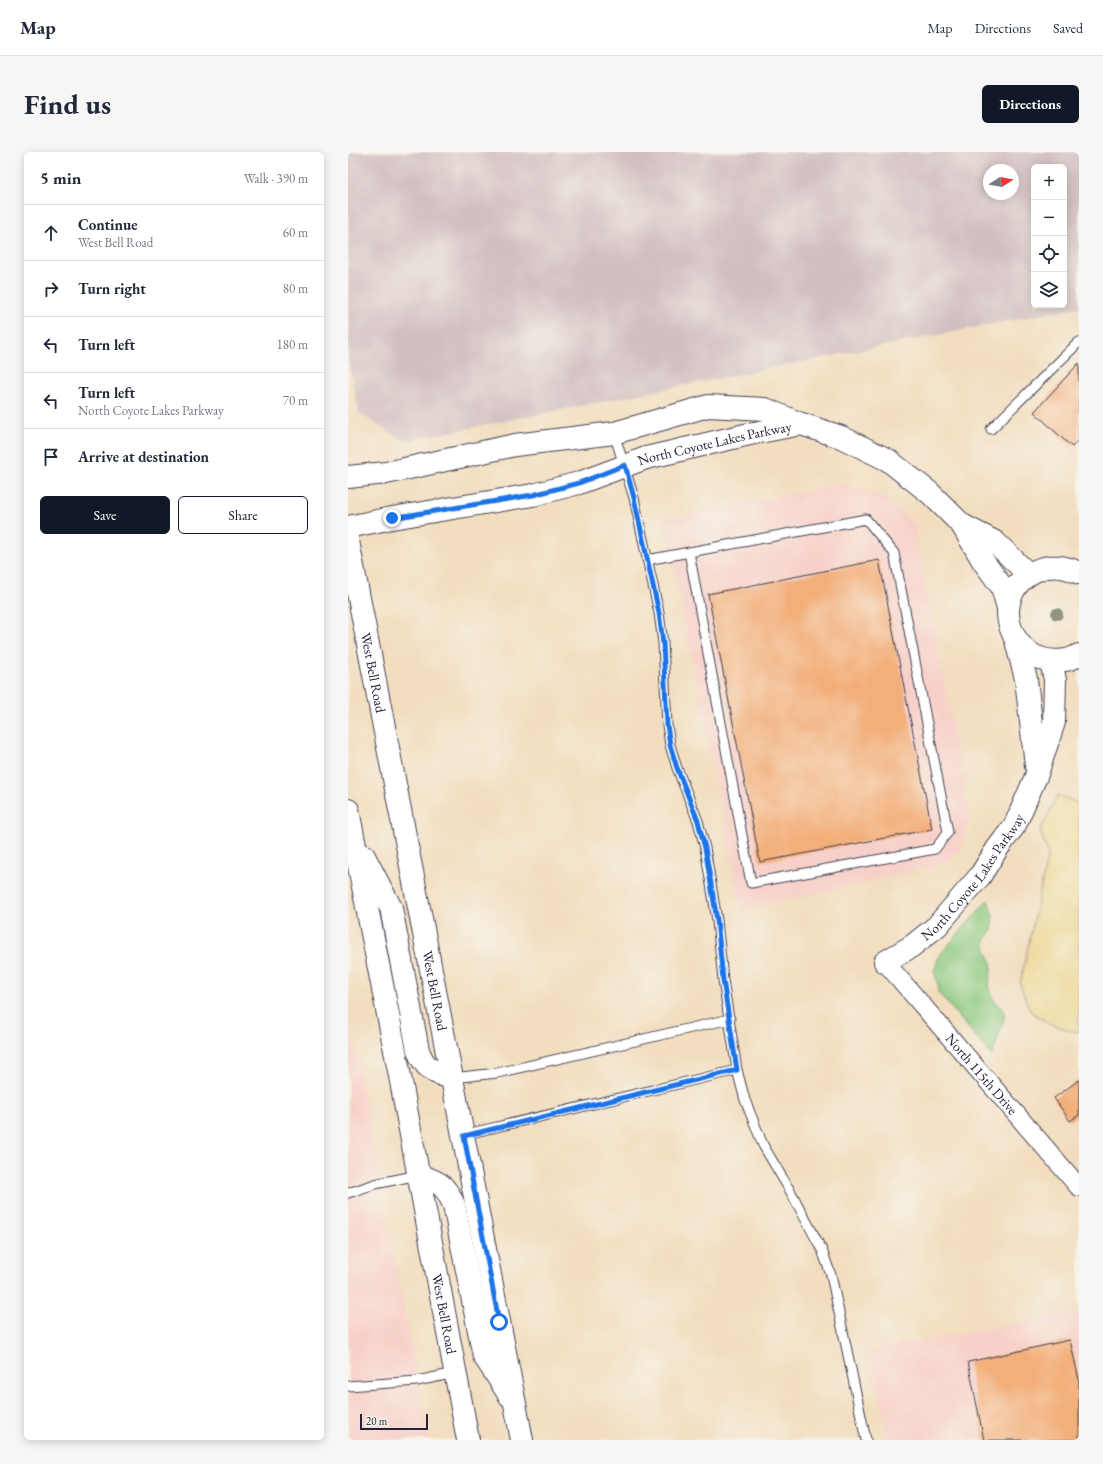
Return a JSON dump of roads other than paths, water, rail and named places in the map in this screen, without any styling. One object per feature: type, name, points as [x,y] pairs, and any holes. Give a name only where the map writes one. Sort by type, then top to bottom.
[{"type":"main road","name":"North Coyote Lakes Parkway","points":[[348,477],[386,473],[515,445],[614,433],[708,406],[765,409],[801,424],[841,437],[888,460],[930,493],[962,525],[983,561],[1002,587],[1008,608],[1009,624],[1016,641],[1026,679],[1036,774]]},
{"type":"main road","name":"North Coyote Lakes Parkway","points":[[348,526],[533,495],[579,483],[646,458],[754,433],[801,424]]},
{"type":"main road","name":"North Coyote Lakes Parkway","points":[[962,525],[995,542],[1028,574]]},
{"type":"main road","name":"West Bell Road","points":[[348,541],[522,1440]]},
{"type":"main road","points":[[1008,608],[1011,595],[1018,584],[1028,574],[1040,568],[1053,566],[1075,567]]},
{"type":"main road","points":[[1016,641],[1025,651],[1037,658],[1051,661],[1066,660],[1079,655]]},
{"type":"main road","name":"North Coyote Lakes Parkway","points":[[885,962],[912,946],[937,926],[980,876],[997,848],[1015,824],[1036,774],[1054,722],[1056,680],[1051,661]]},
{"type":"main road","name":"West Bell Road","points":[[348,810],[468,1440]]},
{"type":"main road","points":[[353,836],[391,908],[421,1059],[431,1070],[452,1078]]},
{"type":"main road","points":[[418,1175],[438,1182],[449,1194],[454,1205],[484,1356],[516,1405]]},
{"type":"street","name":"North 115th Drive","points":[[885,962],[1079,1187]]},
{"type":"lane","points":[[991,429],[1079,342]]},
{"type":"lane","points":[[614,433],[634,498],[659,613],[663,643],[667,725],[670,745],[677,768],[698,821],[705,848],[717,920],[723,980],[737,1070],[745,1100],[763,1145],[792,1194],[822,1250],[831,1275],[866,1440]]},
{"type":"lane","points":[[647,560],[866,518],[894,553],[948,832],[935,849],[752,883],[689,552]]},
{"type":"lane","points":[[452,1078],[497,1073],[730,1019]]},
{"type":"lane","points":[[464,1136],[737,1070]]},
{"type":"lane","points":[[348,1194],[375,1184],[418,1175]]},
{"type":"lane","points":[[348,1386],[417,1381],[455,1373]]}]
